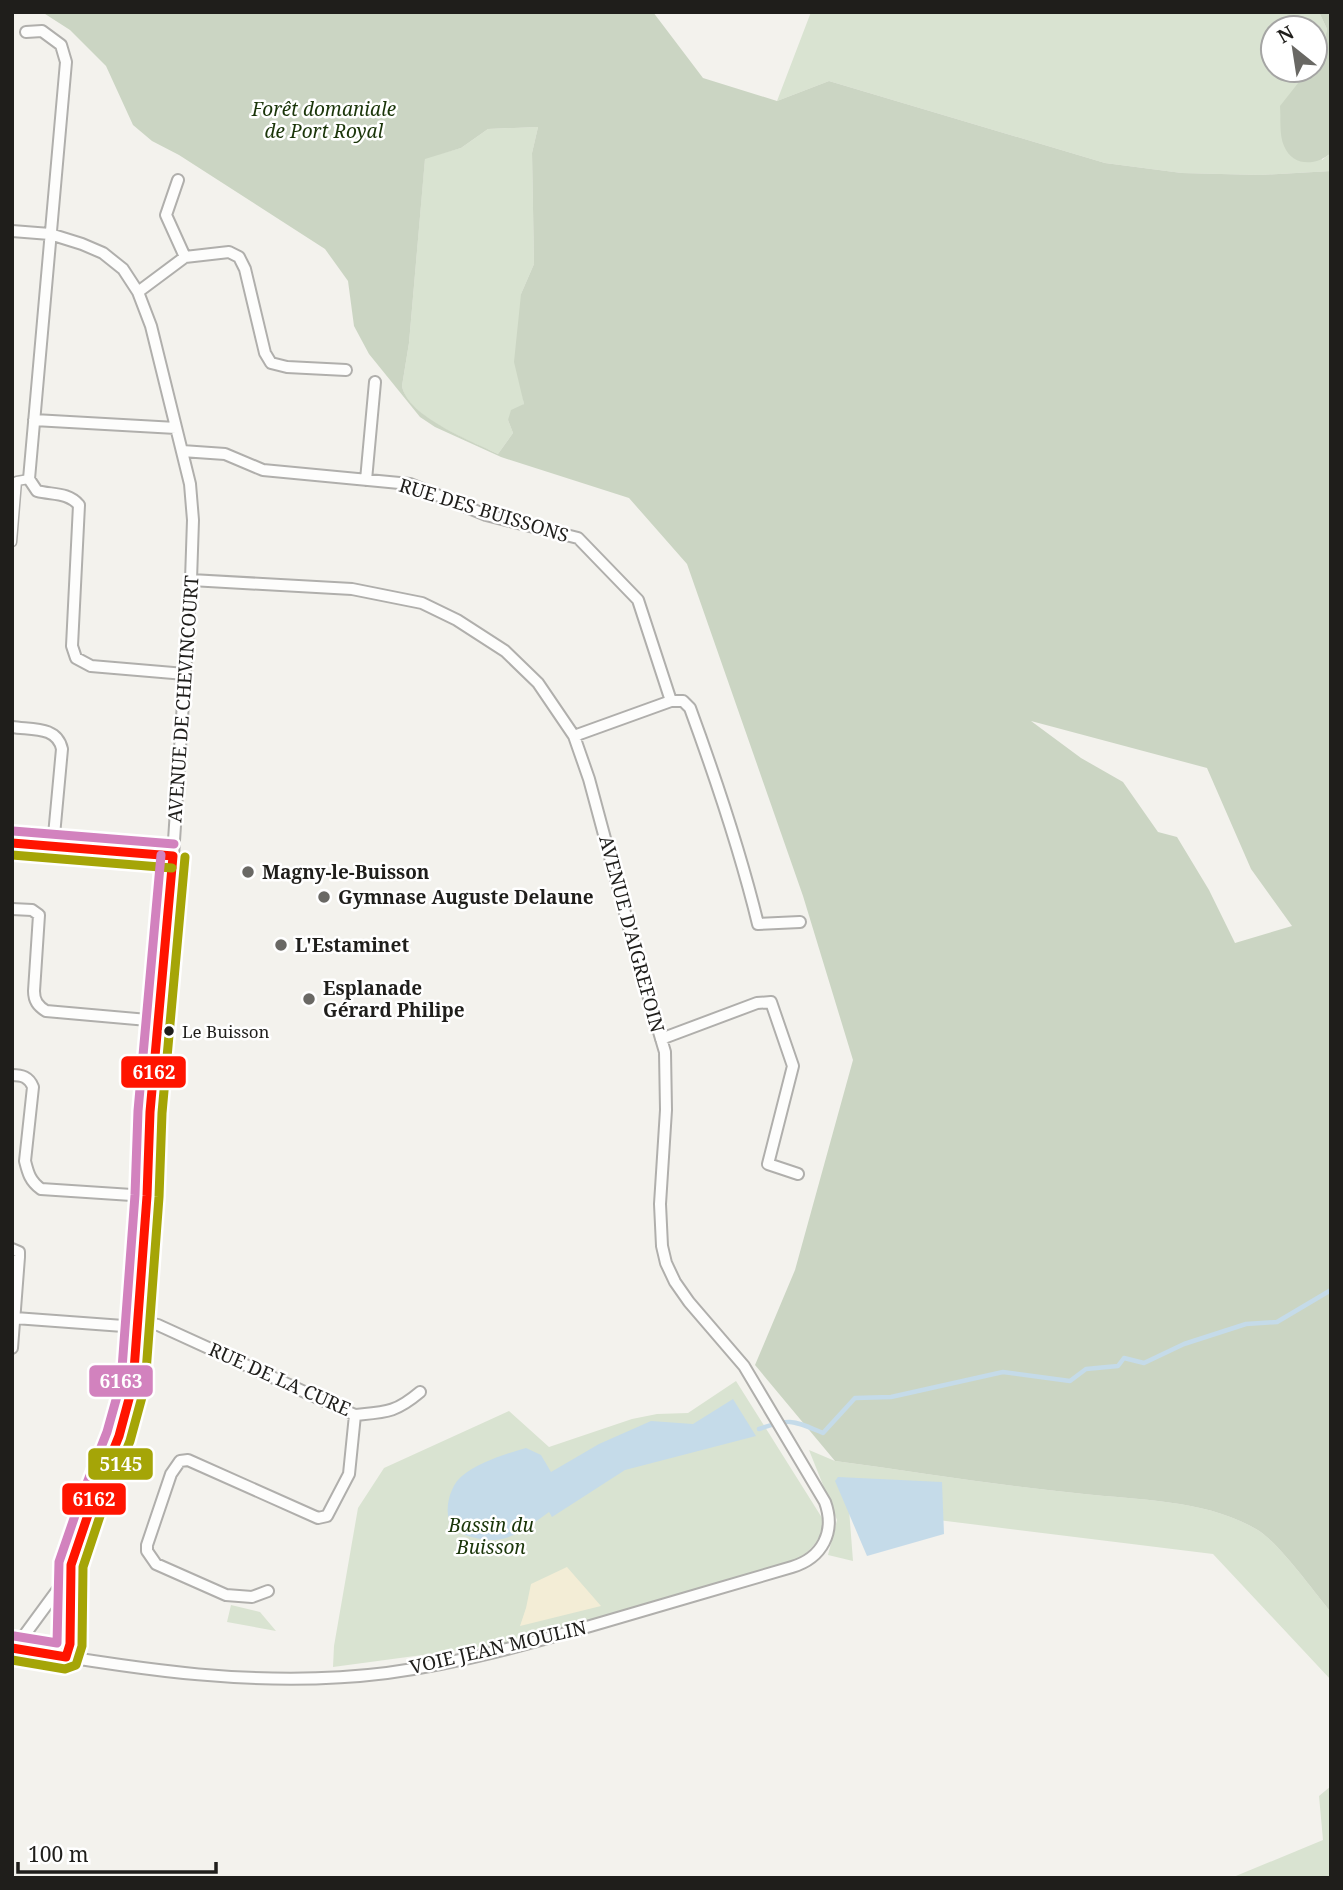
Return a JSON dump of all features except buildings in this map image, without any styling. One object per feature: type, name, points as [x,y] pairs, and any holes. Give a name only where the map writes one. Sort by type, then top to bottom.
[{"type":"street","points":[[26,32],[43,31],[61,45],[65,62],[29,479],[37,491],[66,495],[79,505],[72,646],[76,658],[91,666],[184,674]]},
{"type":"street","points":[[178,180],[166,215],[185,257]]},
{"type":"street","name":"AVENUE DE CHEVINCOURT","points":[[12,231],[50,234],[103,253],[123,269],[138,292],[151,326],[190,484],[193,520],[173,856],[150,1112],[147,1196],[133,1384],[119,1436],[71,1565],[59,1588],[23,1637],[12,1646]]},
{"type":"street","points":[[138,292],[185,257],[229,252],[239,257],[245,269],[265,353],[271,363],[287,367],[345,370]]},
{"type":"street","points":[[366,480],[374,382]]},
{"type":"street","points":[[34,420],[176,428]]},
{"type":"street","name":"RUE DES BUISSONS","points":[[182,451],[225,454],[262,470],[410,484],[486,515],[578,538],[638,600],[671,701]]},
{"type":"street","points":[[12,542],[17,481],[29,479]]},
{"type":"street","name":"AVENUE D'AIGREFOIN","points":[[191,580],[352,589],[422,603],[457,620],[505,650],[538,683],[574,736],[589,779],[665,1052],[666,1110],[662,1153],[661,1229],[666,1263],[689,1302],[757,1385],[825,1502],[830,1525]]},
{"type":"street","points":[[574,736],[671,701],[682,701],[690,708],[746,876],[758,924],[800,922]]},
{"type":"street","points":[[12,727],[46,731],[60,740],[62,750],[53,846]]},
{"type":"street","points":[[12,843],[173,856]]},
{"type":"street","points":[[12,909],[32,911],[39,915],[34,998],[41,1008],[47,1011],[159,1021]]},
{"type":"street","points":[[661,1039],[757,1003],[771,1002],[793,1066],[768,1164],[798,1174]]},
{"type":"street","points":[[12,1075],[22,1075],[30,1080],[33,1087],[26,1161],[27,1171],[35,1184],[41,1189],[147,1196]]},
{"type":"street","points":[[12,1249],[19,1252],[12,1348]]},
{"type":"street","name":"RUE DE LA CURE","points":[[15,1318],[158,1325],[355,1415],[390,1412],[405,1405],[420,1392]]},
{"type":"street","points":[[268,1591],[252,1597],[226,1595],[156,1564],[147,1551],[147,1545],[171,1474],[180,1461],[188,1460],[318,1518],[327,1516],[349,1474],[355,1415]]},
{"type":"street","name":"VOIE JEAN MOULIN","points":[[12,1646],[166,1673],[281,1678],[386,1673],[514,1648],[802,1564],[815,1556],[823,1545],[830,1525]]},
{"type":"street","name":"AVENUE DE CHEVINCOURT","points":[[65,1657],[70,1644],[71,1565]]},
{"type":"green space","name":"Forêt domaniale de Port Royal","points":[[42,12],[653,12],[703,78],[777,101],[829,81],[1105,163],[1182,173],[1260,175],[1331,171],[1331,1612],[1285,1555],[1265,1535],[1237,1519],[1216,1512],[1172,1503],[1022,1487],[835,1461],[755,1365],[795,1270],[853,1060],[803,896],[687,564],[629,498],[501,457],[435,427],[420,417],[369,354],[354,326],[348,281],[325,249],[179,155],[152,141],[133,125],[106,66],[70,30]],"holes":[[[538,127],[532,153],[534,264],[521,294],[514,362],[524,404],[511,410],[508,420],[513,433],[498,454],[428,418],[407,397],[402,386],[409,343],[425,159],[461,148],[488,129]],[[1031,721],[1207,768],[1251,869],[1292,926],[1235,943],[1209,890],[1177,837],[1158,832],[1123,782],[1081,758]]]},
{"type":"green space","points":[[811,12],[1319,12],[1320,14],[1259,14],[1259,84],[1308,84],[1322,160],[1331,153],[1331,171],[1260,175],[1182,173],[1105,163],[829,81],[777,101]]},
{"type":"green space","points":[[1319,12],[1331,12],[1331,153],[1319,160],[1305,162],[1293,158],[1282,142],[1280,106],[1297,84],[1329,84],[1329,14]]},
{"type":"green space","points":[[538,127],[532,153],[534,264],[521,294],[521,386],[524,404],[508,420],[513,433],[498,454],[428,418],[407,398],[402,386],[409,343],[425,158],[461,148],[488,129]]},
{"type":"green space","name":"Bassin du Buisson","points":[[736,1381],[824,1521],[817,1541],[803,1555],[790,1563],[504,1644],[333,1667],[334,1646],[358,1508],[384,1468],[509,1411],[549,1447],[632,1419],[657,1414],[688,1413]]},
{"type":"green space","points":[[809,1450],[835,1461],[1022,1487],[1172,1503],[1237,1519],[1265,1535],[1331,1612],[1331,1680],[1213,1554],[849,1509],[853,1561],[828,1555],[837,1520]]},
{"type":"green space","points":[[231,1605],[260,1612],[276,1631],[227,1622]]},
{"type":"green space","points":[[1331,1786],[1331,1878],[1231,1878],[1323,1840],[1319,1796]]},
{"type":"sand","points":[[567,1567],[601,1606],[520,1626],[531,1584]]},
{"type":"water","name":"Bassin du Buisson","points":[[733,1399],[756,1436],[625,1470],[552,1517],[549,1512],[521,1531],[502,1539],[471,1537],[455,1529],[448,1517],[450,1494],[457,1481],[468,1471],[484,1463],[526,1448],[541,1455],[551,1472],[599,1444],[651,1421],[693,1424]]},
{"type":"water","points":[[838,1477],[942,1482],[944,1534],[867,1556],[835,1481]]},
{"type":"waterway","points":[[759,1429],[791,1422],[823,1433],[855,1398],[891,1397],[1003,1372],[1070,1381],[1086,1369],[1118,1366],[1124,1358],[1144,1363],[1184,1344],[1246,1324],[1277,1322],[1331,1290]]},
{"type":"transit line","name":"6163","points":[[13,831],[174,844]]},
{"type":"transit line","name":"6162","points":[[12,843],[173,856]]},
{"type":"transit line","name":"5145","points":[[12,855],[172,868]]},
{"type":"transit line","name":"6163","points":[[14,1636],[57,1643],[59,1562],[107,1432],[121,1382],[135,1195],[138,1111],[161,855]]},
{"type":"transit line","name":"6162","points":[[12,1648],[66,1657],[70,1644],[71,1565],[119,1436],[133,1384],[147,1196],[150,1112],[173,856]]},
{"type":"transit line","name":"5145","points":[[12,1660],[65,1669],[76,1665],[82,1646],[83,1567],[102,1510],[130,1441],[145,1386],[159,1197],[162,1113],[185,857]]},
{"type":"place","name":"Magny-le-Buisson","points":[[248,872]]},
{"type":"place","name":"Gymnase Auguste Delaune","points":[[324,897]]},
{"type":"place","name":"L'Estaminet","points":[[281,945]]},
{"type":"place","name":"Esplanade Gérard Philipe","points":[[309,999]]},
{"type":"place","name":"Le Buisson","points":[[169,1031]]}]
